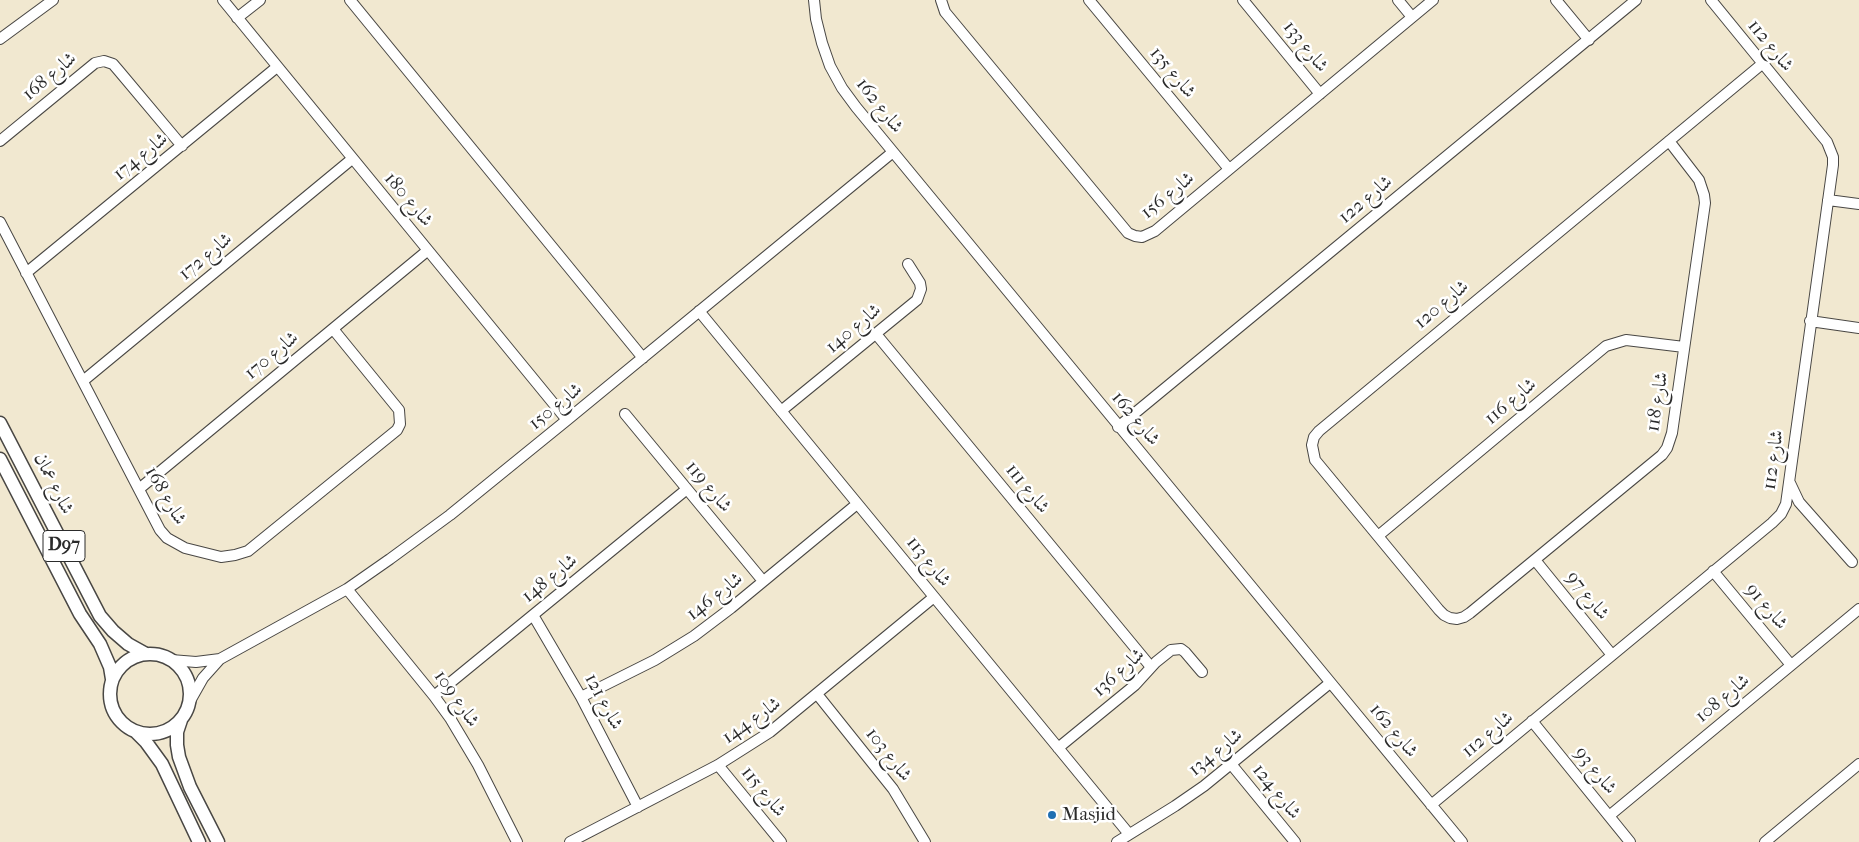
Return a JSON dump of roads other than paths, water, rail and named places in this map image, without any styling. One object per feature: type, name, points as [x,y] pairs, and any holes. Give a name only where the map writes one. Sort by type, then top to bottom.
[{"type":"main road","name":"شارع عمان","points":[[0,423],[100,616],[113,632],[128,644],[146,654]]},
{"type":"main road","name":"شارع عمان","points":[[0,459],[80,614],[102,650],[112,679]]},
{"type":"main road","points":[[136,732],[160,733],[172,728],[181,720],[187,711],[190,701],[190,689],[187,678],[171,660],[159,655],[146,654],[135,656],[126,662],[112,679],[110,700],[119,720],[146,742],[162,764],[199,842]]},
{"type":"main road","points":[[181,720],[177,732],[178,758],[190,787],[218,842]]},
{"type":"street","points":[[0,39],[53,0]]},
{"type":"street","name":"شارع 180","points":[[223,0],[567,420]]},
{"type":"street","points":[[237,18],[260,0]]},
{"type":"street","points":[[350,0],[643,358]]},
{"type":"street","name":"شارع 162","points":[[814,0],[816,19],[830,66],[852,101],[1118,427],[1462,842]]},
{"type":"street","name":"شارع 156","points":[[941,0],[945,12],[1128,233],[1142,237],[1149,235],[1433,0]]},
{"type":"street","name":"شارع 135","points":[[1089,0],[1229,169]]},
{"type":"street","name":"شارع 133","points":[[1243,0],[1320,94]]},
{"type":"street","points":[[1398,0],[1412,17]]},
{"type":"street","points":[[1556,0],[1589,40]]},
{"type":"street","name":"شارع 122","points":[[1118,427],[1636,0]]},
{"type":"street","name":"شارع 112","points":[[1431,805],[1781,514],[1786,504],[1833,165],[1831,150],[1827,142],[1711,0]]},
{"type":"street","name":"شارع 168","points":[[0,141],[95,63],[104,61],[113,64],[182,146]]},
{"type":"street","name":"شارع 120","points":[[1439,610],[1315,460],[1312,445],[1318,431],[1762,64]]},
{"type":"street","name":"شارع 174","points":[[26,273],[277,67]]},
{"type":"street","name":"شارع 118","points":[[1439,610],[1450,618],[1464,618],[1656,460],[1667,448],[1672,434],[1705,203],[1699,180],[1669,141]]},
{"type":"street","name":"شارع 150","points":[[190,701],[203,678],[220,659],[347,589],[428,531],[567,420],[893,152]]},
{"type":"street","name":"شارع 172","points":[[83,381],[352,159]]},
{"type":"street","points":[[1828,200],[1859,204]]},
{"type":"street","name":"شارع 168","points":[[0,222],[160,530],[175,544],[222,557],[248,550],[391,435],[400,424],[399,410],[333,329]]},
{"type":"street","name":"شارع 170","points":[[139,489],[427,251]]},
{"type":"street","name":"شارع 140","points":[[781,412],[917,300],[920,295],[920,283],[908,264]]},
{"type":"street","name":"شارع 113","points":[[699,311],[1129,834]]},
{"type":"street","points":[[1810,321],[1859,328]]},
{"type":"street","name":"شارع 111","points":[[876,334],[1151,667]]},
{"type":"street","name":"شارع 116","points":[[1378,536],[1606,346],[1626,340],[1684,347]]},
{"type":"street","name":"شارع 119","points":[[625,414],[763,581]]},
{"type":"street","points":[[1790,483],[1796,497],[1805,510],[1852,562]]},
{"type":"street","name":"شارع 148","points":[[434,696],[687,489]]},
{"type":"street","name":"شارع 146","points":[[581,696],[655,660],[713,622],[857,504]]},
{"type":"street","points":[[1781,514],[1792,509],[1805,510]]},
{"type":"street","name":"شارع 97","points":[[1535,560],[1612,655]]},
{"type":"street","name":"شارع 91","points":[[1713,571],[1791,665]]},
{"type":"street","name":"شارع 109","points":[[347,589],[434,696],[465,741],[517,842]]},
{"type":"street","name":"شارع 144","points":[[570,842],[718,765],[770,732],[934,596]]},
{"type":"street","name":"شارع 108","points":[[1609,816],[1859,609]]},
{"type":"street","name":"شارع 121","points":[[533,615],[581,696],[638,807]]},
{"type":"street","name":"شارع 136","points":[[1058,748],[1135,685],[1151,667],[1171,650],[1176,649],[1185,652],[1202,672]]},
{"type":"street","name":"شارع 150","points":[[171,660],[196,662],[220,659]]},
{"type":"street","name":"شارع 134","points":[[1117,842],[1175,806],[1231,764],[1330,683]]},
{"type":"street","name":"شارع 103","points":[[817,694],[893,789],[925,842]]},
{"type":"street","name":"شارع 93","points":[[1532,721],[1630,842]]},
{"type":"street","name":"شارع 124","points":[[1231,764],[1294,842]]},
{"type":"street","points":[[1765,842],[1859,764]]},
{"type":"street","name":"شارع 115","points":[[718,765],[781,842]]},
{"type":"place","name":"Masjid","points":[[1052,815]]}]
